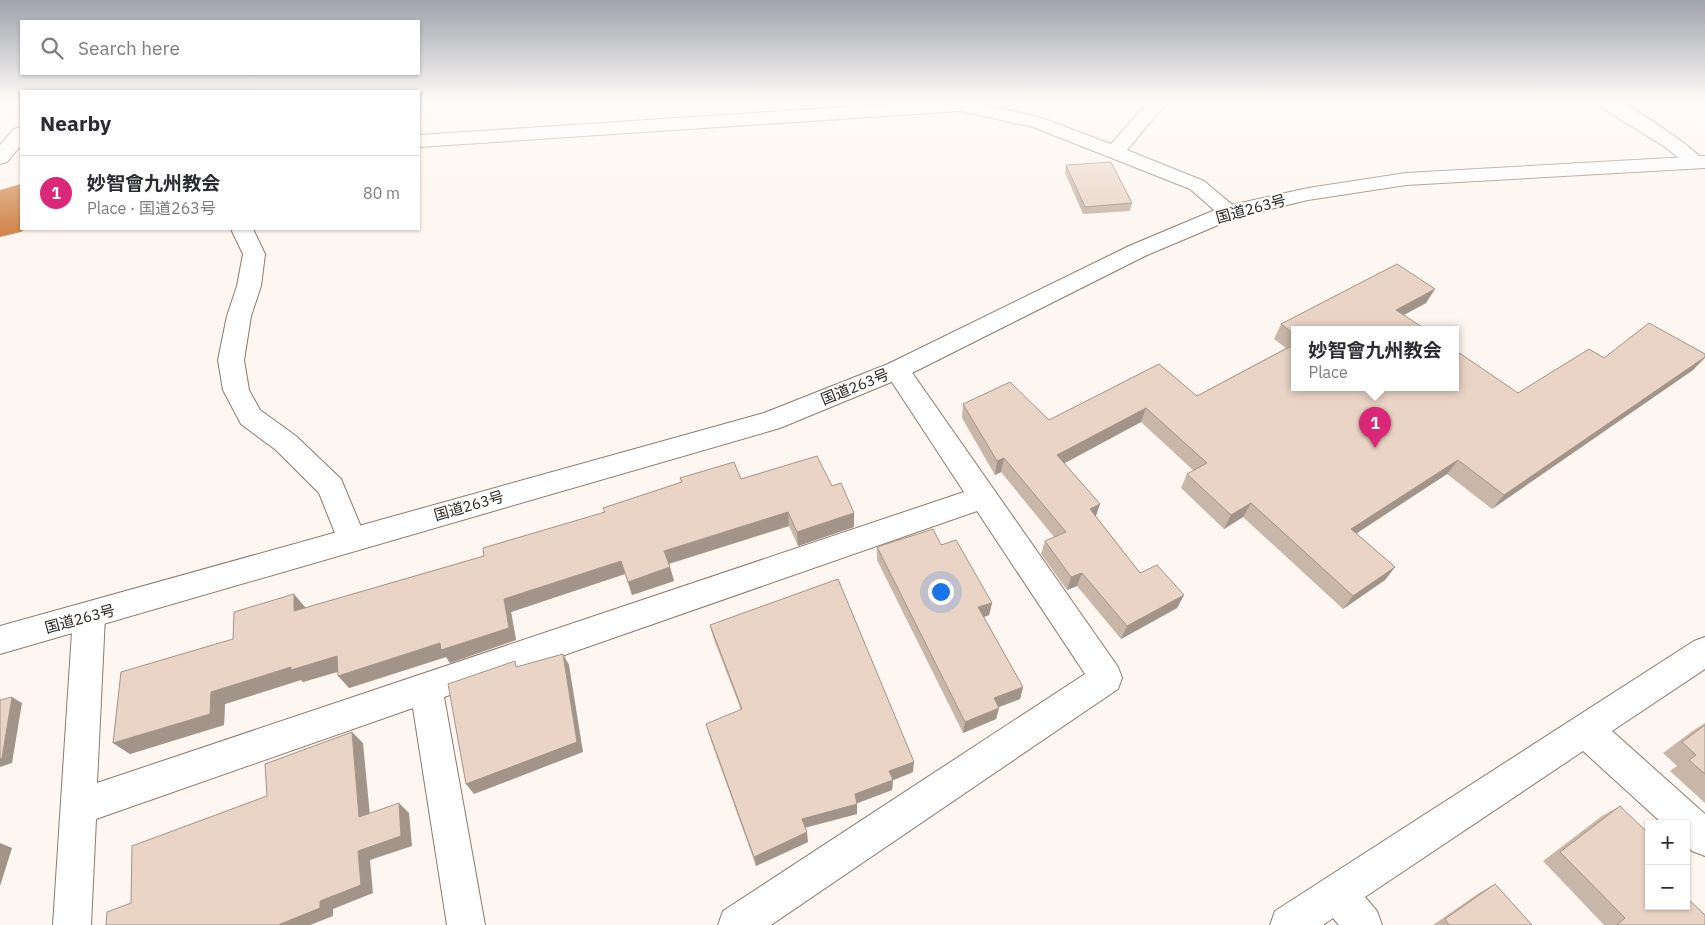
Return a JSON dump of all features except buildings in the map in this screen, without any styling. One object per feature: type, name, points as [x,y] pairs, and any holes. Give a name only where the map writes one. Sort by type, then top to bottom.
[{"type":"main road","points":[[0,158],[12,144]]},
{"type":"main road","points":[[1094,144],[1197,185],[1230,212]]},
{"type":"main road","points":[[1114,152],[1121,144]]},
{"type":"main road","points":[[1672,144],[1701,162]]},
{"type":"main road","name":"国道263号","points":[[0,640],[771,422],[898,370],[1137,251],[1230,212],[1308,194],[1406,180],[1701,162]]},
{"type":"main road","points":[[242,230],[254,254],[249,286],[239,316],[231,360],[236,390],[250,417],[286,443],[330,487],[351,540]]},
{"type":"main road","points":[[737,925],[1106,678],[898,370]]},
{"type":"main road","points":[[80,807],[983,497]]},
{"type":"main road","points":[[72,925],[90,616]]},
{"type":"main road","points":[[1289,925],[1705,651]]},
{"type":"main road","points":[[426,688],[466,925]]},
{"type":"main road","points":[[1585,730],[1705,838]]},
{"type":"main road","points":[[1338,894],[1363,925]]},
{"type":"waterway","points":[[0,219],[20,203]]},
{"type":"place","name":"妙智會九州教会","points":[[1375,448]]}]
